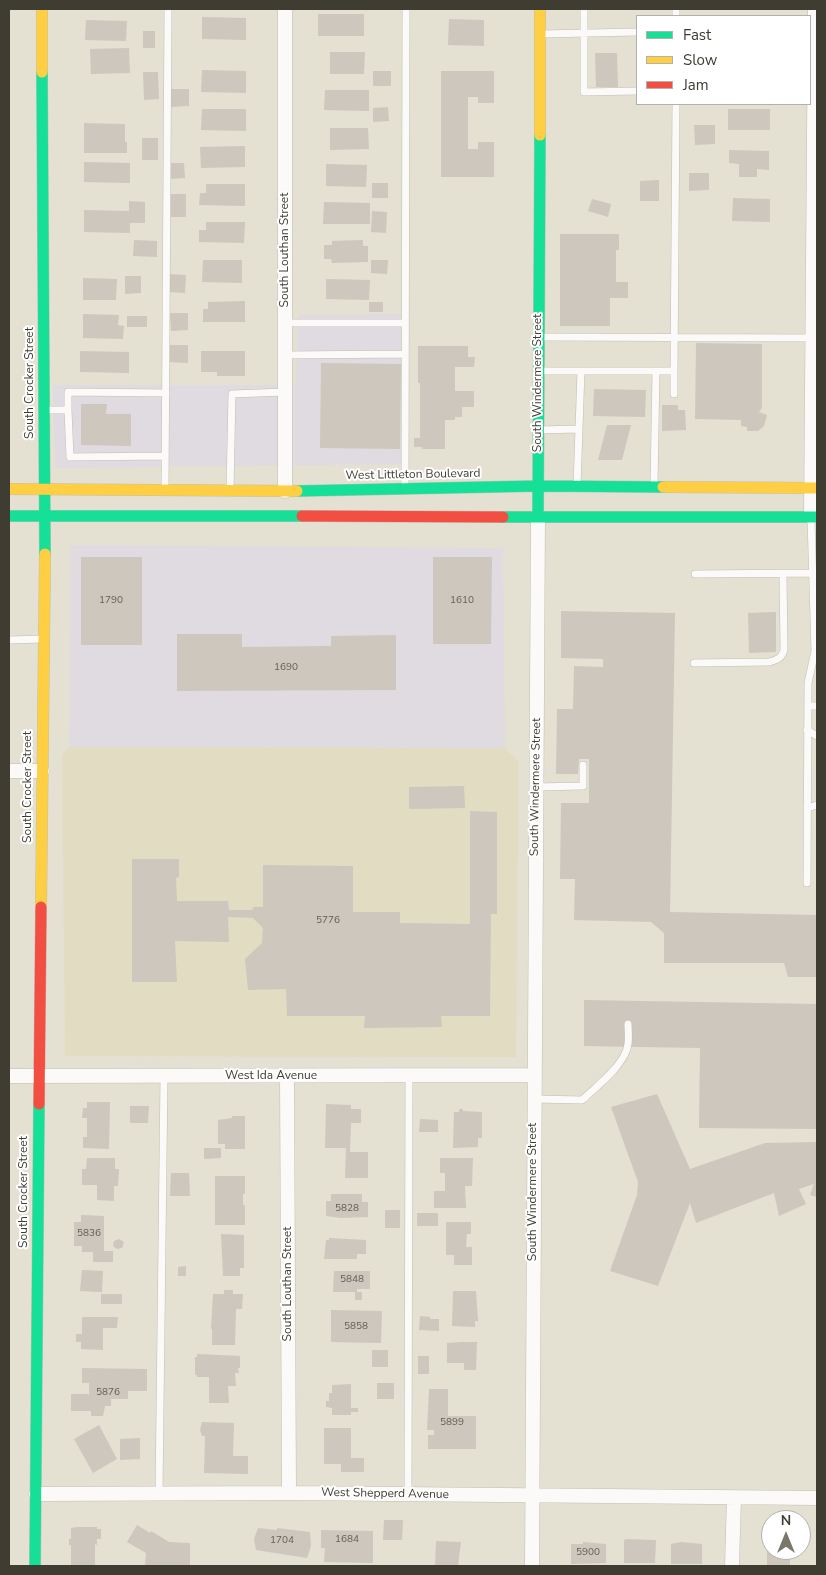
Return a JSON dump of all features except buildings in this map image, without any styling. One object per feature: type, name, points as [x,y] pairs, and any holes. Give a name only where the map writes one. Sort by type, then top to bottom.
[{"type":"street","name":"South Crocker Street","points":[[35,1566],[45,516],[42,9]]},
{"type":"street","name":"South Louthan Street","points":[[285,491],[286,9]]},
{"type":"street","name":"South Windermere Street","points":[[532,1566],[540,9]]},
{"type":"street","points":[[9,516],[814,517],[816,9]]},
{"type":"street","name":"West Littleton Boulevard","points":[[9,489],[285,491],[538,486],[814,488]]},
{"type":"street","points":[[9,771],[42,771]]},
{"type":"street","name":"West Ida Avenue","points":[[9,1076],[534,1076]]},
{"type":"street","name":"South Louthan Street","points":[[287,1076],[289,1493]]},
{"type":"street","name":"West Shepperd Avenue","points":[[36,1494],[289,1493],[817,1498]]},
{"type":"street","points":[[732,1566],[734,1498]]},
{"type":"lane","points":[[165,490],[168,9]]},
{"type":"lane","points":[[405,489],[406,9]]},
{"type":"lane","points":[[584,9],[584,92],[636,91]]},
{"type":"lane","points":[[539,34],[636,32]]},
{"type":"lane","points":[[674,394],[676,105]]},
{"type":"lane","points":[[285,323],[406,323]]},
{"type":"lane","points":[[538,337],[815,338]]},
{"type":"lane","points":[[285,355],[406,354]]},
{"type":"lane","points":[[538,371],[674,371]]},
{"type":"lane","points":[[577,486],[581,371]]},
{"type":"lane","points":[[654,487],[656,371]]},
{"type":"lane","points":[[165,456],[70,457],[68,392],[166,392]]},
{"type":"lane","points":[[230,490],[232,394],[285,392]]},
{"type":"lane","points":[[44,410],[68,410]]},
{"type":"lane","points":[[538,430],[579,429]]},
{"type":"lane","points":[[807,883],[808,683],[815,652],[814,517]]},
{"type":"lane","points":[[695,574],[813,573]]},
{"type":"lane","points":[[694,663],[769,662],[783,655],[783,574]]},
{"type":"lane","points":[[9,640],[43,639]]},
{"type":"lane","points":[[808,706],[817,706]]},
{"type":"lane","points":[[807,730],[817,736]]},
{"type":"lane","points":[[535,787],[584,786],[584,765]]},
{"type":"lane","points":[[807,808],[817,805]]},
{"type":"lane","points":[[533,1099],[582,1100],[606,1078],[623,1058],[628,1045],[628,1024]]},
{"type":"lane","points":[[408,1494],[410,1075]]},
{"type":"lane","points":[[159,1493],[164,1076]]},
{"type":"shaded area","points":[[401,314],[402,464],[55,468],[53,385],[296,385],[298,315]]},
{"type":"shaded area","points":[[71,545],[503,548],[505,748],[69,747]]},
{"type":"shaded area","points":[[69,747],[505,748],[519,762],[516,1057],[65,1056],[62,755]]},
{"type":"traffic: fast","points":[[42,72],[45,554]]},
{"type":"traffic: fast","points":[[538,517],[540,135]]},
{"type":"traffic: fast","points":[[297,491],[538,486],[663,487]]},
{"type":"traffic: fast","points":[[9,516],[302,516]]},
{"type":"traffic: fast","points":[[503,517],[817,517]]},
{"type":"traffic: fast","points":[[35,1566],[39,1104]]},
{"type":"traffic: slow","points":[[42,9],[42,72]]},
{"type":"traffic: slow","points":[[540,9],[540,135]]},
{"type":"traffic: slow","points":[[663,487],[817,488]]},
{"type":"traffic: slow","points":[[9,489],[297,491]]},
{"type":"traffic: slow","points":[[41,907],[45,554]]},
{"type":"traffic: jam","points":[[302,516],[503,517]]},
{"type":"traffic: jam","points":[[39,1104],[41,907]]}]
